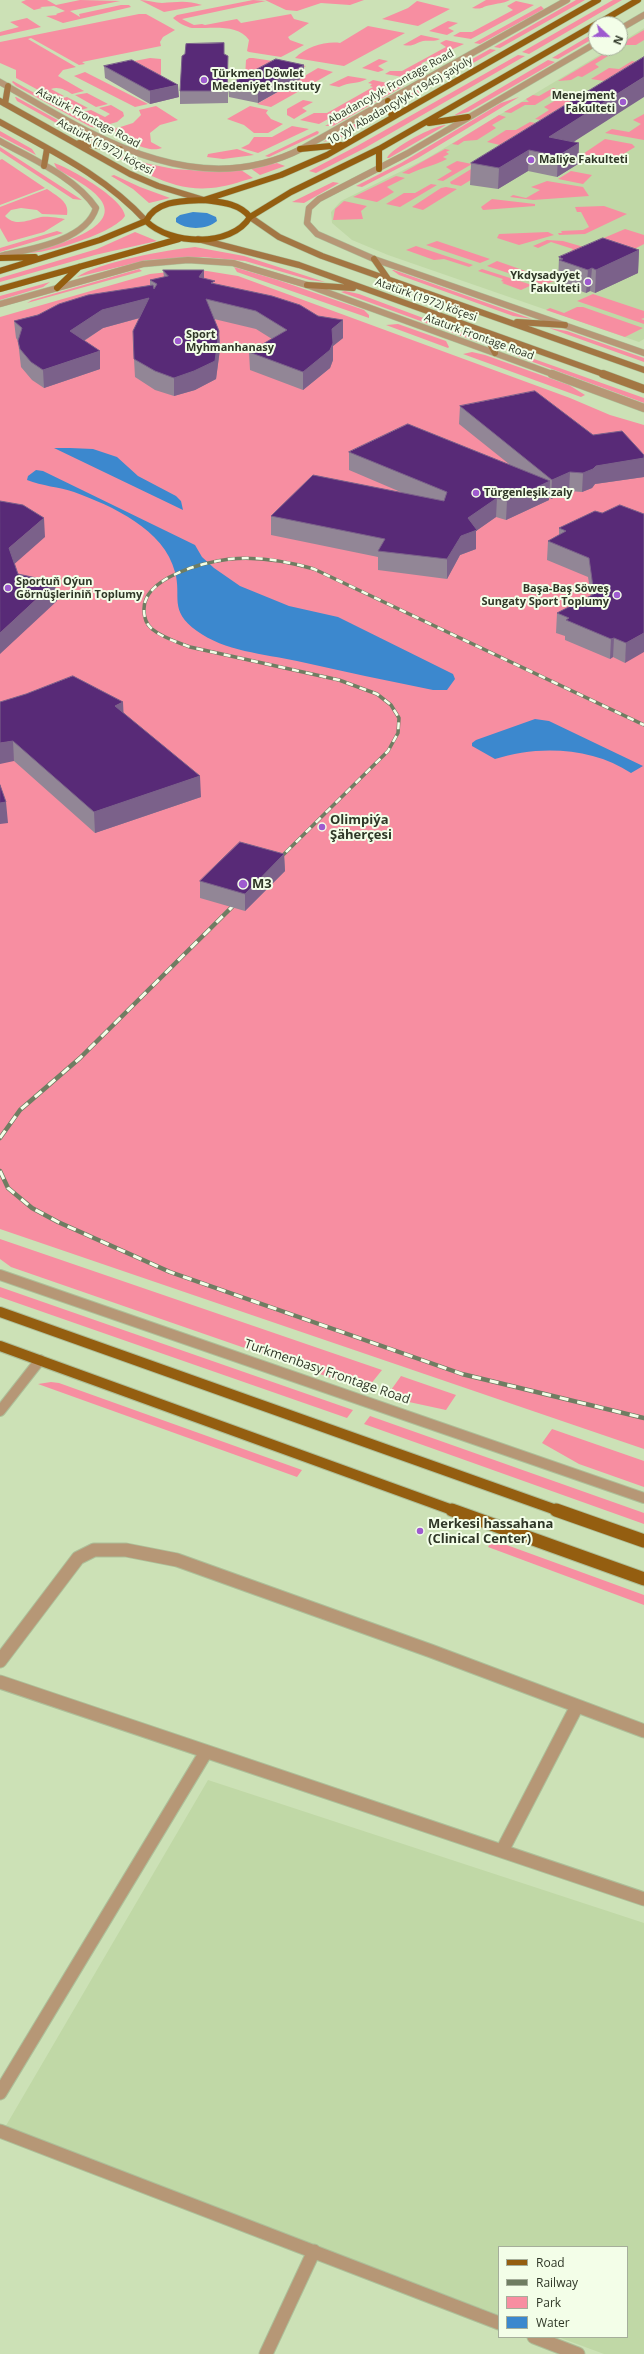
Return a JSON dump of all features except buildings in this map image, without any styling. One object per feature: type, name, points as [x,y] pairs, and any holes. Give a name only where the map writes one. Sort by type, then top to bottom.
[{"type":"main road","name":"10 ýyl Abadançylyk (1945) şaýoly","points":[[204,200],[218,194],[286,173],[345,144],[598,0]]},
{"type":"main road","points":[[610,16],[638,0]]},
{"type":"main road","points":[[0,122],[116,190],[146,221],[149,227],[156,232],[182,238],[198,239],[230,234],[248,224],[250,217],[291,192],[379,149],[588,29]]},
{"type":"main road","points":[[2,102],[8,86]]},
{"type":"main road","points":[[388,101],[392,117]]},
{"type":"main road","name":"Atatürk (1972) köçesi","points":[[2,102],[136,177],[204,200]]},
{"type":"main road","points":[[423,124],[468,117]]},
{"type":"main road","points":[[73,143],[120,149]]},
{"type":"main road","points":[[300,149],[345,144]]},
{"type":"main road","points":[[44,166],[48,149]]},
{"type":"main road","points":[[379,149],[379,169]]},
{"type":"main road","points":[[146,221],[148,214],[157,208],[181,202],[204,200],[230,204],[246,212],[250,217]]},
{"type":"main road","name":"Atatürk (1972) köçesi","points":[[250,217],[294,245],[644,370]]},
{"type":"main road","points":[[0,271],[100,240],[146,221]]},
{"type":"main road","points":[[0,289],[182,238]]},
{"type":"main road","name":"Atatürk (1972) köçesi","points":[[198,239],[275,257],[366,288],[644,389]]},
{"type":"main road","points":[[0,257],[51,256]]},
{"type":"main road","points":[[374,259],[388,279]]},
{"type":"main road","points":[[57,288],[80,266]]},
{"type":"main road","points":[[307,285],[366,288]]},
{"type":"main road","points":[[504,321],[565,325]]},
{"type":"main road","points":[[484,332],[495,353]]},
{"type":"main road","points":[[0,1312],[644,1541]]},
{"type":"main road","points":[[0,1346],[644,1579]]},
{"type":"street","name":"Abadancylyk Frontage Road","points":[[216,168],[267,162],[300,149],[567,0]]},
{"type":"street","points":[[628,24],[644,15]]},
{"type":"street","points":[[588,48],[379,169],[319,199],[309,208],[306,218],[309,227],[317,234],[374,259],[644,353]]},
{"type":"street","name":"Atatürk Frontage Road","points":[[0,82],[120,149],[144,159],[171,165],[216,168]]},
{"type":"street","points":[[0,141],[44,166],[92,200],[96,208],[95,216],[83,228],[68,236],[0,257]]},
{"type":"street","points":[[0,304],[142,264],[188,260],[220,261],[246,266],[307,285]]},
{"type":"street","name":"Ataturk Frontage Road","points":[[307,285],[644,408]]},
{"type":"street","name":"Turkmenbasy Frontage Road","points":[[0,1275],[644,1498]]},
{"type":"street","points":[[0,1411],[40,1360]]},
{"type":"street","points":[[0,1661],[78,1558],[94,1550],[126,1550],[184,1563],[644,1731]]},
{"type":"street","points":[[0,1682],[644,1898]]},
{"type":"street","points":[[502,1851],[577,1706]]},
{"type":"street","points":[[0,2093],[206,1752]]},
{"type":"street","points":[[0,2131],[498,2323]]},
{"type":"street","points":[[266,2354],[314,2251]]},
{"type":"street","points":[[537,2338],[578,2354]]},
{"type":"shaded area","points":[[644,28],[644,339],[639,342],[388,255],[352,240],[332,223],[331,212],[341,201],[426,159],[598,56],[628,56],[628,38]]},
{"type":"shaded area","points":[[208,1780],[644,1923],[644,2354],[604,2354],[561,2338],[628,2338],[628,2246],[498,2246],[498,2315],[4,2129]]},
{"type":"green space","points":[[26,0],[47,0],[56,5],[80,0],[120,1],[70,11],[80,17],[79,14],[121,5],[129,5],[131,7],[63,23],[46,16],[57,15],[56,14],[65,11],[54,6],[40,7],[42,8],[34,10],[21,2]]},
{"type":"green space","points":[[140,0],[162,3],[187,2],[202,5],[164,12]]},
{"type":"green space","points":[[253,0],[266,1],[182,19],[194,25],[205,25],[237,19],[241,23],[291,14],[294,19],[309,23],[288,37],[290,40],[304,45],[281,57],[249,52],[247,51],[249,40],[238,31],[223,28],[187,27],[173,18],[177,15]]},
{"type":"green space","points":[[265,0],[364,0],[350,5],[321,3],[297,11],[286,10]]},
{"type":"green space","points":[[486,0],[510,0],[481,8],[472,8]]},
{"type":"green space","points":[[576,0],[585,0],[500,48],[494,47]]},
{"type":"green space","points":[[613,0],[622,0],[594,16],[588,16],[588,20],[529,54],[522,52]]},
{"type":"green space","points":[[417,1],[450,9],[418,26],[382,19],[408,8]]},
{"type":"green space","points":[[516,1],[534,5],[471,39],[453,36],[460,32],[472,32],[513,10],[507,6]]},
{"type":"green space","points":[[541,6],[544,9],[480,44],[474,43]]},
{"type":"green space","points":[[139,14],[146,14],[175,30],[163,37],[160,42],[161,46],[82,62],[85,64],[79,65],[31,38],[28,39],[76,67],[63,70],[58,76],[84,91],[72,94],[62,89],[54,88],[51,89],[64,96],[53,98],[16,78],[16,70],[0,63],[0,42]]},
{"type":"green space","points":[[27,18],[41,27],[0,36],[0,32],[19,27],[10,22]]},
{"type":"green space","points":[[448,21],[458,23],[448,28],[454,31],[447,35],[429,31]]},
{"type":"green space","points":[[368,26],[405,33],[344,66],[295,58],[310,48],[316,46],[329,43],[340,43]]},
{"type":"green space","points":[[644,30],[644,40],[636,45],[628,45],[628,39]]},
{"type":"green space","points":[[421,35],[440,39],[434,41],[423,41],[412,45],[403,45]]},
{"type":"green space","points":[[588,37],[588,42],[558,59],[552,58]]},
{"type":"green space","points":[[446,40],[464,44],[422,63],[420,68],[403,77],[385,74],[390,71],[402,71],[446,47],[440,43]]},
{"type":"green space","points":[[490,49],[496,50],[399,105],[396,105],[401,99]]},
{"type":"green space","points":[[518,55],[525,56],[365,148],[316,173],[309,171],[357,146]]},
{"type":"green space","points":[[600,56],[608,56],[595,64],[599,67],[582,77],[578,76],[571,80],[558,81]]},
{"type":"green space","points":[[150,58],[161,59],[161,79],[119,64]]},
{"type":"green space","points":[[249,58],[306,66],[298,70],[245,78],[246,60]]},
{"type":"green space","points":[[379,59],[388,61],[378,66],[384,70],[378,72],[362,68]]},
{"type":"green space","points":[[548,60],[555,62],[468,112],[453,116]]},
{"type":"green space","points":[[632,61],[637,62],[604,81],[591,79],[609,68],[619,69]]},
{"type":"green space","points":[[318,68],[333,72],[271,107],[257,104]]},
{"type":"green space","points":[[85,72],[148,104],[135,107],[74,76]]},
{"type":"green space","points":[[348,76],[367,79],[339,87],[329,85]]},
{"type":"green space","points":[[373,80],[392,84],[319,124],[300,120],[314,113],[327,113],[373,87],[370,86],[372,84],[368,83]]},
{"type":"green space","points":[[13,81],[97,128],[91,127],[16,86],[12,82]]},
{"type":"green space","points":[[401,84],[404,86],[333,126],[325,126]]},
{"type":"green space","points":[[553,88],[556,89],[550,93],[553,94],[535,105],[525,105],[511,113],[504,112],[522,102],[529,102],[526,99],[533,95],[539,96]]},
{"type":"green space","points":[[87,93],[108,104],[96,107],[75,95]]},
{"type":"green space","points":[[563,96],[576,98],[541,120],[535,119],[549,110],[544,107]]},
{"type":"green space","points":[[15,97],[97,142],[83,138],[17,101]]},
{"type":"green space","points":[[67,97],[88,108],[76,111],[55,100]]},
{"type":"green space","points":[[519,97],[418,158],[362,187],[356,186],[401,163],[501,103]]},
{"type":"green space","points":[[303,100],[313,102],[302,108],[307,111],[294,119],[287,115],[287,109]]},
{"type":"green space","points":[[111,105],[123,112],[124,116],[117,122],[103,126],[78,113],[91,110],[105,117],[110,114],[99,108]]},
{"type":"green space","points":[[156,106],[178,120],[160,125],[150,133],[151,142],[162,148],[149,149],[143,147],[129,141],[111,130],[133,123],[141,115],[139,110]]},
{"type":"green space","points":[[250,106],[268,110],[266,113],[271,119],[283,124],[268,133],[254,133],[244,125],[227,119]]},
{"type":"green space","points":[[379,110],[379,115],[375,118],[340,138],[323,142]]},
{"type":"green space","points":[[644,114],[644,140],[605,133],[612,129],[629,132],[641,124],[633,120]]},
{"type":"green space","points":[[499,115],[506,117],[492,125],[496,128],[477,140],[464,141],[458,145],[452,144]]},
{"type":"green space","points":[[530,122],[536,123],[500,145],[487,142],[506,130],[516,130]]},
{"type":"green space","points":[[446,125],[387,158],[405,143],[433,129]]},
{"type":"green space","points":[[292,126],[309,129],[258,153],[241,148],[249,144],[254,137],[272,137]]},
{"type":"green space","points":[[0,131],[32,149],[36,155],[0,136]]},
{"type":"green space","points":[[317,131],[319,132],[318,134],[269,157],[265,156]]},
{"type":"green space","points":[[605,139],[632,144],[635,147],[607,164],[577,158]]},
{"type":"green space","points":[[0,147],[82,200],[73,199],[0,151]]},
{"type":"green space","points":[[237,149],[254,155],[223,159],[207,157],[208,154]]},
{"type":"green space","points":[[445,149],[450,150],[446,152],[449,154],[443,157],[447,159],[409,174],[402,173]]},
{"type":"green space","points":[[106,151],[149,164],[174,169],[208,171],[241,170],[253,178],[211,188],[183,186],[156,178]]},
{"type":"green space","points":[[2,159],[45,188],[0,205],[0,160]]},
{"type":"green space","points":[[457,161],[472,164],[443,181],[437,180],[452,171],[446,167]]},
{"type":"green space","points":[[54,163],[83,177],[106,193],[116,201],[125,216],[118,223],[108,229],[79,241],[49,250],[27,253],[79,236],[102,220],[105,210],[96,194],[57,169]]},
{"type":"green space","points":[[277,163],[285,166],[260,175],[250,168]]},
{"type":"green space","points":[[481,163],[495,165],[461,186],[451,184],[450,182]]},
{"type":"green space","points":[[571,171],[592,175],[583,184],[558,179]]},
{"type":"green space","points":[[114,175],[140,187],[170,198],[149,203],[133,189],[111,176]]},
{"type":"green space","points":[[396,176],[405,178],[387,187],[394,192],[377,202],[353,197]]},
{"type":"green space","points":[[547,181],[583,187],[589,196],[533,200],[510,197],[513,195],[526,198],[540,190],[531,187]]},
{"type":"green space","points":[[333,182],[339,183],[304,203],[292,202]]},
{"type":"green space","points":[[431,184],[437,185],[400,207],[386,204],[404,193],[415,193]]},
{"type":"green space","points":[[446,187],[457,189],[423,210],[412,207],[441,188]]},
{"type":"green space","points":[[47,189],[65,203],[67,206],[67,215],[42,214],[37,210],[21,208],[11,210],[5,216],[18,222],[41,217],[65,219],[44,232],[8,242],[0,228],[0,207]]},
{"type":"green space","points":[[492,199],[535,204],[535,206],[483,210],[481,207]]},
{"type":"green space","points":[[344,201],[367,206],[361,211],[363,219],[333,220],[335,209]]},
{"type":"green space","points":[[604,206],[627,214],[585,234],[559,235],[558,233],[562,233],[561,231],[583,230],[589,227],[581,212],[577,212],[575,207]]},
{"type":"green space","points":[[625,229],[644,235],[644,244],[627,253],[599,240]]},
{"type":"green space","points":[[57,231],[63,233],[0,252],[0,248]]},
{"type":"green space","points":[[135,232],[157,241],[95,255],[0,282],[0,278],[97,249]]},
{"type":"green space","points":[[548,232],[554,235],[519,245],[497,238],[499,234]]},
{"type":"green space","points":[[547,240],[563,241],[587,248],[568,254],[573,249],[551,242],[538,248],[533,246]]},
{"type":"green space","points":[[437,241],[490,259],[480,263],[426,245]]},
{"type":"green space","points":[[416,246],[473,265],[469,267],[444,259],[434,260],[406,250]]},
{"type":"green space","points":[[195,247],[244,256],[325,282],[310,280],[245,261],[203,257],[148,260],[77,277],[101,266],[151,254]]},
{"type":"green space","points":[[497,261],[554,281],[544,285],[487,266]]},
{"type":"green space","points":[[234,267],[278,280],[364,310],[369,315],[369,318],[237,272]]},
{"type":"green space","points":[[139,269],[142,271],[27,303],[32,300]]},
{"type":"green space","points":[[482,269],[532,285],[521,290],[502,283],[504,282],[501,281],[503,279],[478,271]]},
{"type":"green space","name":"Olimpiýa Şäherçesi","points":[[188,270],[207,271],[238,276],[570,398],[610,415],[644,425],[644,1449],[0,1229],[0,317],[150,274]]},
{"type":"green space","points":[[392,270],[532,319],[513,316],[399,275]]},
{"type":"green space","points":[[50,282],[43,287],[0,300],[0,296]]},
{"type":"green space","points":[[345,291],[359,294],[466,334],[478,342],[341,292]]},
{"type":"green space","points":[[593,294],[644,311],[644,318],[641,319],[644,320],[644,324],[577,301]]},
{"type":"green space","points":[[577,307],[583,307],[643,328],[625,337],[546,310],[550,308],[564,313]]},
{"type":"green space","points":[[398,324],[446,341],[449,347],[448,348],[386,325]]},
{"type":"green space","points":[[549,328],[567,331],[644,358],[644,362]]},
{"type":"green space","points":[[503,348],[644,398],[644,403],[514,355]]},
{"type":"green space","points":[[472,352],[485,355],[569,385],[585,395],[581,397],[463,354]]},
{"type":"green space","points":[[0,1239],[382,1370],[366,1390],[11,1267],[0,1259]]},
{"type":"green space","points":[[0,1287],[353,1410],[347,1418],[0,1297]]},
{"type":"green space","points":[[401,1376],[456,1395],[446,1410],[386,1397]]},
{"type":"green space","points":[[51,1382],[59,1383],[302,1470],[297,1477],[38,1384]]},
{"type":"green space","points":[[370,1416],[644,1513],[644,1524],[364,1424]]},
{"type":"green space","points":[[552,1429],[644,1461],[644,1487],[579,1464],[542,1443]]},
{"type":"green space","points":[[493,1540],[644,1595],[644,1605],[488,1547]]},
{"type":"water","points":[[193,212],[207,213],[216,217],[217,221],[208,226],[196,228],[180,225],[176,222],[176,218],[180,215]]},
{"type":"water","points":[[54,448],[93,449],[117,457],[138,476],[176,496],[181,501],[183,510]]},
{"type":"water","points":[[36,470],[43,471],[195,545],[202,557],[214,568],[240,586],[289,606],[338,617],[453,674],[455,679],[447,690],[433,690],[245,651],[208,638],[197,631],[182,616],[178,603],[177,581],[169,557],[160,543],[148,531],[135,521],[104,504],[68,490],[27,480],[28,476]]},
{"type":"water","points":[[535,719],[549,721],[643,766],[631,773],[616,764],[582,753],[546,750],[495,759],[472,746],[472,743],[476,740]]},
{"type":"railway","points":[[276,862],[388,751],[398,733],[399,718],[391,705],[377,694],[339,680],[190,647],[170,640],[156,632],[148,625],[145,618],[144,610],[146,598],[164,580],[177,573],[206,564],[241,558],[283,562],[314,569],[644,725]]},
{"type":"railway","points":[[0,1138],[20,1110],[80,1058],[240,899]]},
{"type":"railway","points":[[0,1171],[8,1188],[32,1208],[58,1222],[170,1272],[462,1374],[644,1418]]},
{"type":"place","name":"Türkmen Döwlet Medeniýet Instituty","points":[[204,80]]},
{"type":"place","name":"Menejment Fakulteti","points":[[623,102]]},
{"type":"place","name":"Maliýe Fakulteti","points":[[531,160]]},
{"type":"place","name":"Ykdysadyýet Fakulteti","points":[[588,282]]},
{"type":"place","name":"Sport Myhmanhanasy","points":[[178,341]]},
{"type":"place","name":"Türgenleşik zaly","points":[[476,493]]},
{"type":"place","name":"Sportuň Oýun Görnüşleriniň Toplumy","points":[[8,588]]},
{"type":"place","name":"Başa-Baş Söweş Sungaty Sport Toplumy","points":[[617,595]]},
{"type":"place","name":"Olimpiýa Şäherçesi","points":[[322,827]]},
{"type":"place","name":"M3","points":[[243,884]]},
{"type":"place","name":"Merkesi hassahana (Clinical Center)","points":[[420,1531]]}]
